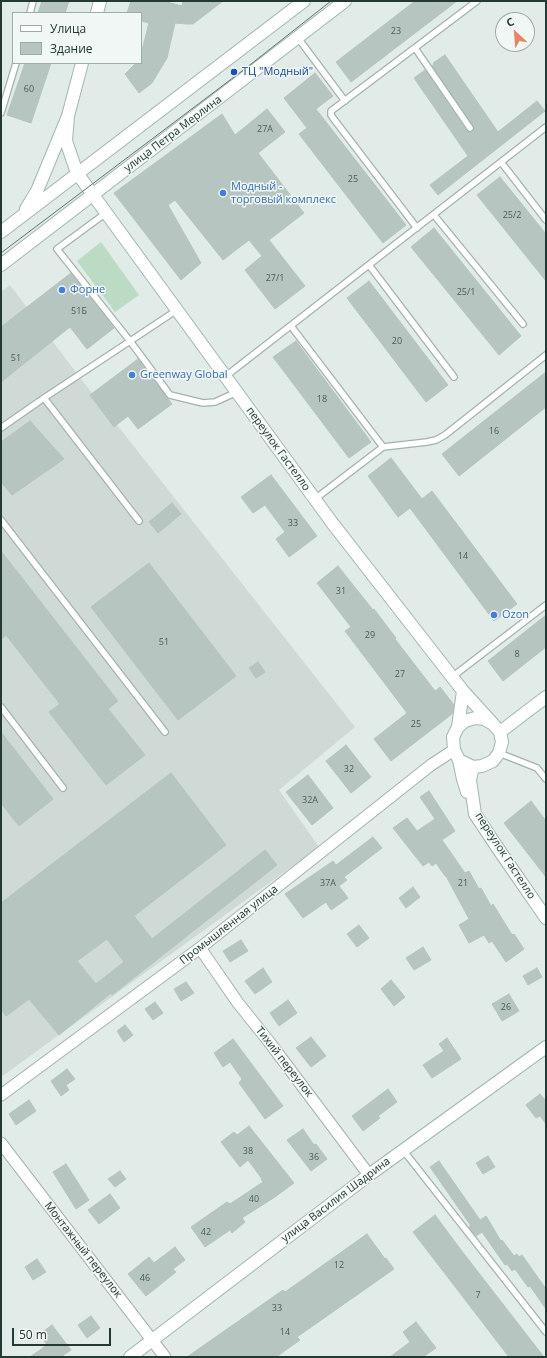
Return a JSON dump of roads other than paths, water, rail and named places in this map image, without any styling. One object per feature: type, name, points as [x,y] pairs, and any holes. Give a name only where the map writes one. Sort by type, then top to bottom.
[{"type":"street","points":[[96,12],[100,1]]},
{"type":"street","points":[[1,232],[304,1]]},
{"type":"street","name":"улица Петра Мерлина","points":[[1,266],[345,1]]},
{"type":"street","points":[[22,216],[37,191],[68,116],[82,64]]},
{"type":"street","name":"переулок Гастелло","points":[[68,116],[66,141],[77,173],[315,500],[463,691],[496,728]]},
{"type":"street","points":[[463,691],[458,727],[453,737],[456,755],[475,814]]},
{"type":"street","points":[[496,728],[546,697]]},
{"type":"street","points":[[456,755],[473,767],[482,766],[493,761],[499,753],[502,742],[496,728],[484,719],[475,718],[465,721],[458,727]]},
{"type":"street","name":"Промышленная улица","points":[[1,1095],[200,948],[431,765],[456,755]]},
{"type":"street","name":"переулок Гастелло","points":[[473,767],[470,780],[475,814],[498,850],[546,918]]},
{"type":"street","name":"Тихий переулок","points":[[200,948],[238,1003],[270,1043],[369,1175]]},
{"type":"street","name":"улица Василия Шадрина","points":[[130,1357],[369,1175],[546,1047]]},
{"type":"street","name":"Монтажный переулок","points":[[1,1143],[165,1357]]},
{"type":"lane","points":[[30,12],[33,1]]},
{"type":"lane","points":[[417,228],[332,118],[331,111],[477,1]]},
{"type":"lane","points":[[298,38],[345,101]]},
{"type":"lane","points":[[415,48],[470,128]]},
{"type":"lane","points":[[1,112],[16,64]]},
{"type":"lane","points":[[225,377],[546,127]]},
{"type":"lane","points":[[501,162],[546,220]]},
{"type":"lane","points":[[106,213],[57,249],[130,341],[170,395],[204,403],[215,402],[237,392]]},
{"type":"lane","points":[[434,215],[523,324]]},
{"type":"lane","points":[[369,265],[454,377]]},
{"type":"lane","points":[[1,428],[177,310]]},
{"type":"lane","points":[[291,326],[383,447]]},
{"type":"lane","points":[[315,500],[383,447],[426,442],[436,440],[445,435],[546,355]]},
{"type":"lane","points":[[44,398],[139,521]]},
{"type":"lane","points":[[1,520],[165,732]]},
{"type":"lane","points":[[452,677],[546,605]]},
{"type":"lane","points":[[1,707],[63,788]]},
{"type":"lane","points":[[499,753],[537,768],[546,780]]},
{"type":"lane","points":[[403,1150],[546,1332]]},
{"type":"tram line","points":[[1,253],[246,68],[331,1]]},
{"type":"place","name":"ТЦ \"Модный\"","points":[[234,72]]},
{"type":"place","name":"Модный - торговый комплекс","points":[[223,193]]},
{"type":"place","name":"Форне","points":[[62,290]]},
{"type":"place","name":"Greenway Global","points":[[132,375]]},
{"type":"place","name":"Ozon","points":[[494,615]]}]
